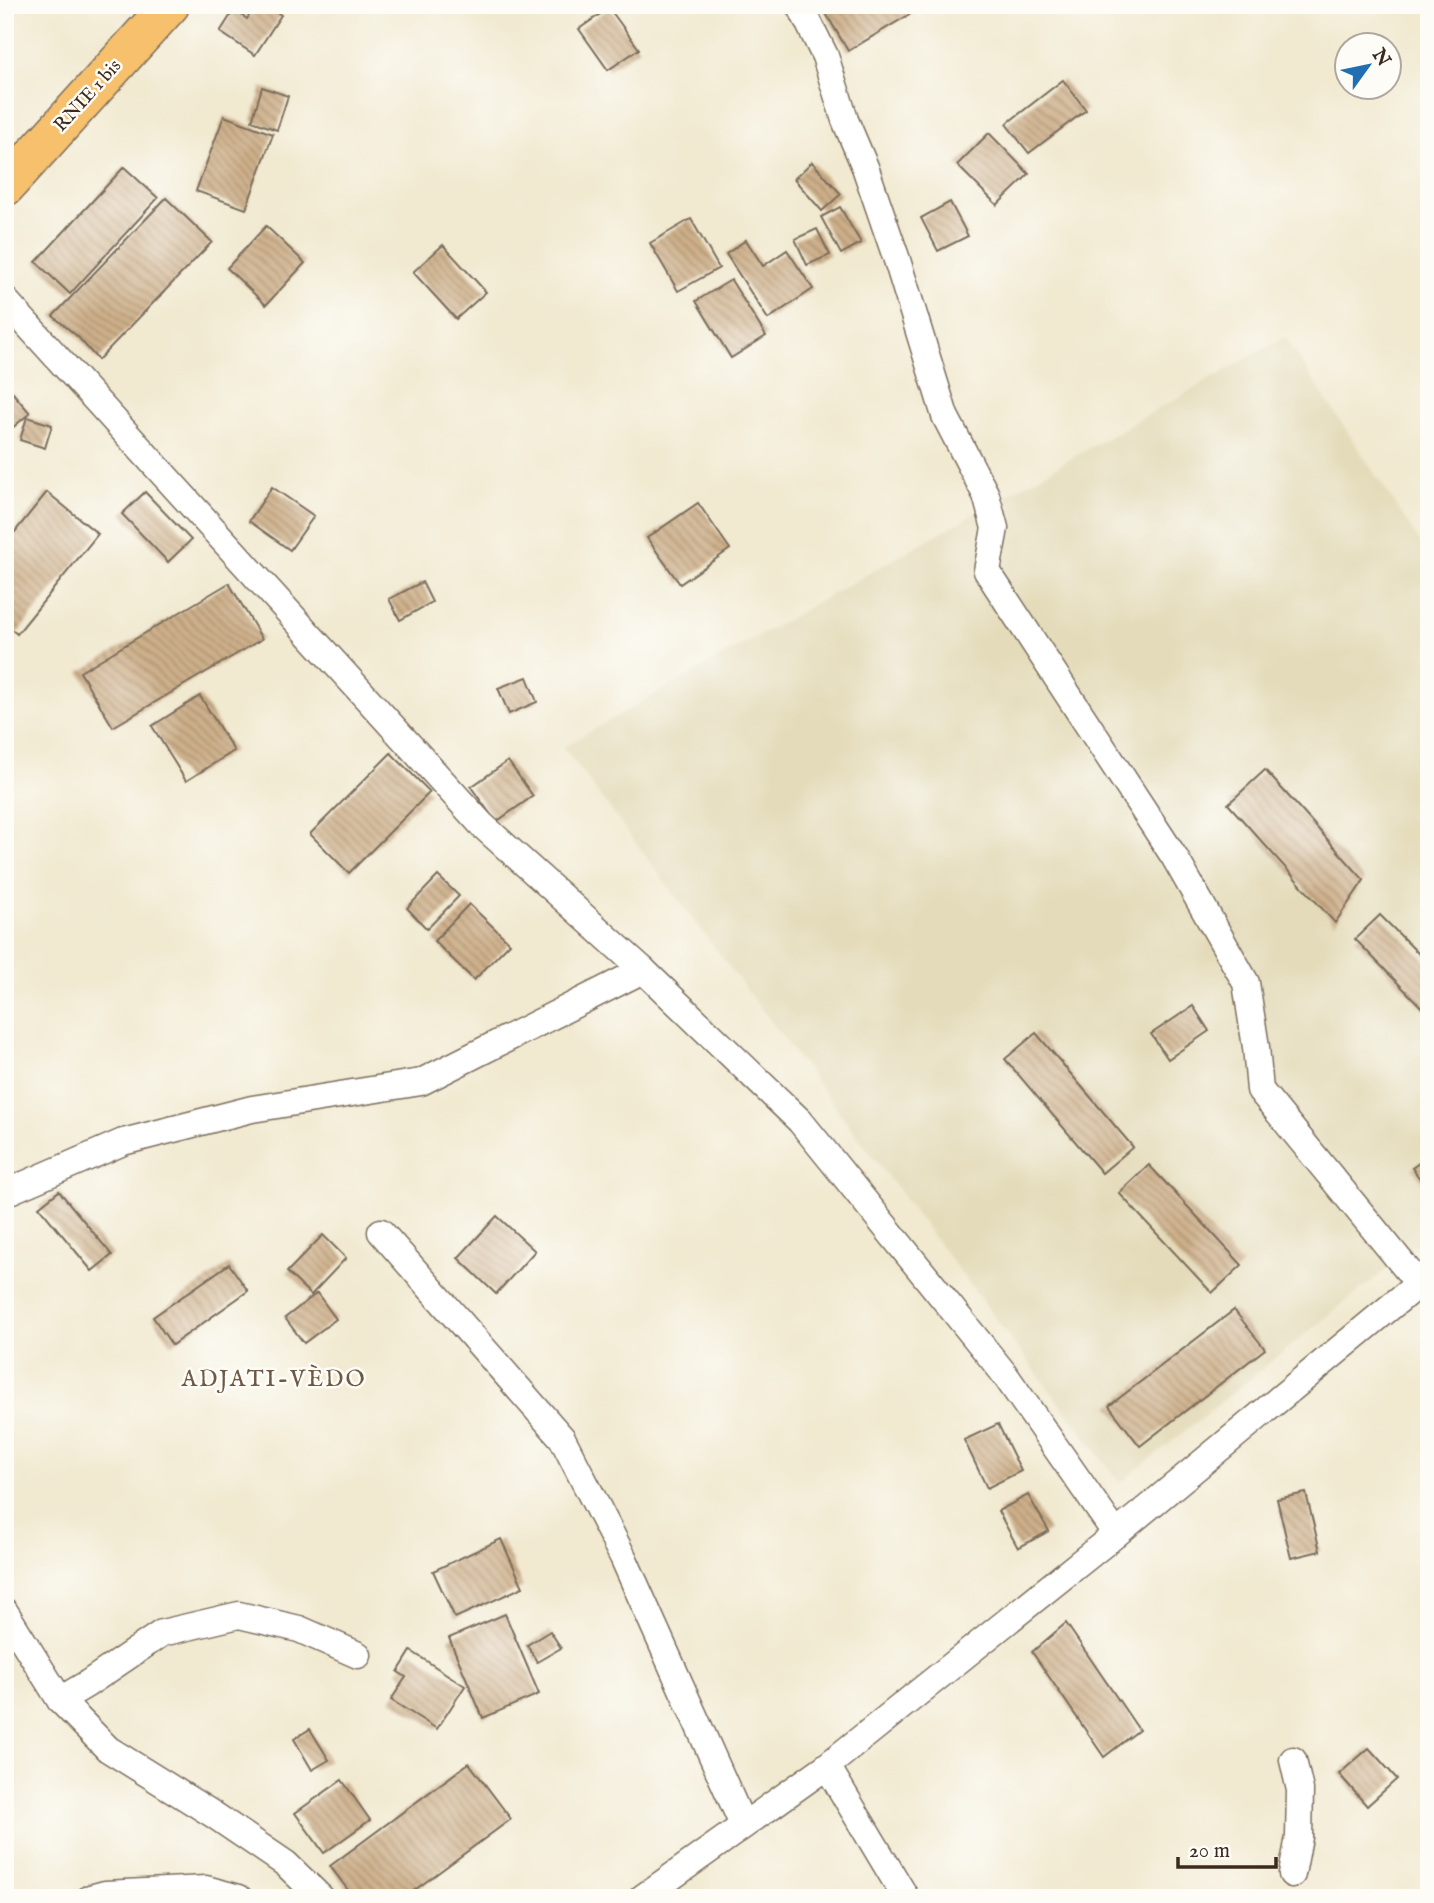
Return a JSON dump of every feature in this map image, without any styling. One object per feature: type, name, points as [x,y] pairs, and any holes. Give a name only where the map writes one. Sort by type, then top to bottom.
[{"type":"main road","name":"RNIE 1 bis","points":[[5,187],[170,5]]},
{"type":"street","points":[[642,1898],[827,1766],[1116,1534],[1424,1280],[1260,1090],[1246,983],[1175,858],[987,571],[995,528],[986,495],[945,416],[865,167],[845,121],[825,56],[800,5]]},
{"type":"street","points":[[5,300],[482,825],[643,970],[800,1121],[1003,1372],[1116,1534]]},
{"type":"street","points":[[5,1193],[123,1142],[252,1109],[421,1082],[643,970]]},
{"type":"street","points":[[381,1232],[562,1438],[623,1557],[743,1825]]},
{"type":"street","points":[[5,1612],[60,1700],[108,1749],[286,1864],[321,1898]]},
{"type":"street","points":[[60,1700],[162,1633],[239,1615],[299,1629],[358,1655]]},
{"type":"street","points":[[1292,1874],[1299,1837],[1300,1790],[1293,1760]]},
{"type":"street","points":[[827,1766],[906,1898]]},
{"type":"street","points":[[90,1898],[105,1894],[206,1889],[239,1898]]},
{"type":"shaded area","points":[[1285,337],[1429,556],[1429,1235],[1120,1483],[563,747]]},
{"type":"building","points":[[256,5],[266,5],[281,15],[255,55],[220,32],[234,10],[247,19]]},
{"type":"building","points":[[821,5],[925,5],[848,51]]},
{"type":"building","points":[[609,8],[639,49],[608,70],[579,29]]},
{"type":"building","points":[[1063,80],[1086,110],[1029,153],[1006,124]]},
{"type":"building","points":[[262,87],[288,96],[277,130],[252,121]]},
{"type":"building","points":[[224,116],[273,134],[246,209],[196,191]]},
{"type":"building","points":[[989,133],[1029,174],[997,205],[957,165]]},
{"type":"building","points":[[812,162],[841,194],[822,211],[794,179]]},
{"type":"building","points":[[124,167],[158,198],[70,294],[36,262]]},
{"type":"building","points":[[166,198],[212,242],[98,360],[78,337],[53,316]]},
{"type":"building","points":[[950,202],[968,236],[938,251],[921,218]]},
{"type":"building","points":[[840,207],[861,243],[841,254],[821,217]]},
{"type":"building","points":[[691,219],[719,268],[678,291],[650,243]]},
{"type":"building","points":[[266,226],[305,263],[266,305],[227,268]]},
{"type":"building","points":[[817,229],[830,255],[807,265],[795,239]]},
{"type":"building","points":[[746,240],[763,266],[787,250],[813,289],[768,319],[726,254]]},
{"type":"building","points":[[443,245],[486,292],[456,319],[413,272]]},
{"type":"building","points":[[731,280],[766,336],[731,358],[696,301]]},
{"type":"building","points":[[5,384],[30,413],[5,434]]},
{"type":"building","points":[[27,417],[52,425],[45,448],[20,440]]},
{"type":"building","points":[[272,487],[314,516],[290,550],[249,521]]},
{"type":"building","points":[[47,492],[98,534],[17,634],[5,624],[5,544]]},
{"type":"building","points":[[145,492],[191,540],[168,562],[122,514]]},
{"type":"building","points":[[698,503],[730,549],[680,584],[647,538]]},
{"type":"building","points":[[422,582],[432,602],[400,620],[389,599]]},
{"type":"building","points":[[229,583],[262,639],[113,727],[80,672]]},
{"type":"building","points":[[527,677],[537,702],[509,714],[498,688]]},
{"type":"building","points":[[200,696],[234,751],[186,781],[152,726]]},
{"type":"building","points":[[391,753],[430,792],[349,873],[310,834]]},
{"type":"building","points":[[508,761],[533,796],[496,822],[471,787]]},
{"type":"building","points":[[1265,770],[1364,880],[1335,923],[1228,804]]},
{"type":"building","points":[[438,876],[459,896],[427,929],[407,908]]},
{"type":"building","points":[[469,904],[510,943],[474,980],[434,941]]},
{"type":"building","points":[[1380,915],[1429,964],[1429,1015],[1355,939]]},
{"type":"building","points":[[1193,1006],[1209,1031],[1168,1059],[1151,1034]]},
{"type":"building","points":[[1036,1033],[1133,1147],[1102,1173],[1005,1059]]},
{"type":"building","points":[[1429,1156],[1429,1191],[1412,1168]]},
{"type":"building","points":[[1149,1165],[1242,1265],[1212,1293],[1119,1193]]},
{"type":"building","points":[[59,1191],[112,1255],[92,1271],[39,1207]]},
{"type":"building","points":[[497,1216],[535,1251],[496,1294],[458,1258]]},
{"type":"building","points":[[323,1235],[346,1258],[311,1295],[287,1272]]},
{"type":"building","points":[[229,1264],[248,1291],[172,1345],[153,1317]]},
{"type":"building","points":[[317,1293],[336,1319],[304,1343],[285,1318]]},
{"type":"building","points":[[1234,1310],[1265,1349],[1140,1446],[1109,1406]]},
{"type":"building","points":[[998,1424],[1021,1471],[987,1488],[964,1440]]},
{"type":"building","points":[[1306,1493],[1320,1551],[1291,1558],[1277,1499]]},
{"type":"building","points":[[1028,1495],[1049,1531],[1018,1548],[998,1511]]},
{"type":"building","points":[[501,1539],[523,1587],[455,1618],[433,1571]]},
{"type":"building","points":[[505,1614],[539,1694],[483,1718],[449,1638]]},
{"type":"building","points":[[1066,1623],[1139,1730],[1104,1757],[1032,1652]]},
{"type":"building","points":[[550,1631],[561,1648],[537,1662],[527,1645]]},
{"type":"building","points":[[411,1651],[465,1686],[437,1729],[391,1700],[406,1677],[398,1672]]},
{"type":"building","points":[[310,1729],[329,1760],[312,1770],[294,1739]]},
{"type":"building","points":[[1369,1748],[1397,1779],[1367,1806],[1339,1774]]},
{"type":"building","points":[[469,1763],[511,1819],[404,1898],[354,1898],[330,1866]]},
{"type":"building","points":[[342,1780],[370,1820],[324,1853],[295,1813]]},
{"type":"district","name":"ADJATI-VÈDO","points":[[274,1379]]}]
